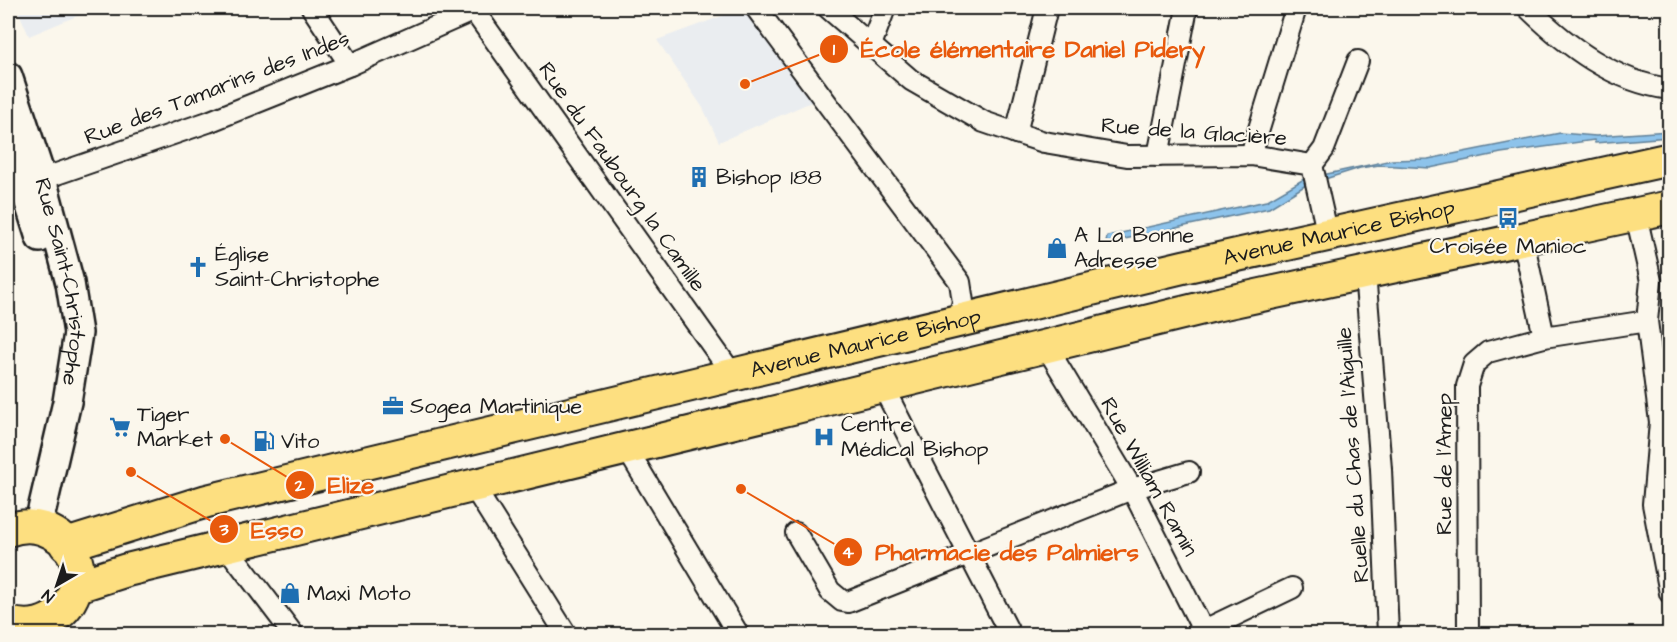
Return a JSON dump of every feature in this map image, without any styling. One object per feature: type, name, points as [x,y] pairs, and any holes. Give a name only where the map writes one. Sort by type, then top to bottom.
[{"type":"main road","name":"Rue Saint-Christophe","points":[[8,76],[42,179],[70,283],[78,333],[67,402],[23,528]]},
{"type":"main road","name":"Rue Saint-Christophe","points":[[8,136],[54,287],[62,332],[55,383],[23,528]]},
{"type":"main road","name":"Avenue Maurice Bishop","points":[[66,545],[207,501],[1183,267],[1670,159]]},
{"type":"main road","name":"Avenue Maurice Bishop","points":[[77,586],[127,570],[472,484],[627,449],[1215,305],[1670,207]]},
{"type":"main road","points":[[8,623],[30,628],[56,619],[66,610],[77,586],[76,562],[66,545],[58,537],[23,528]]},
{"type":"street","points":[[312,8],[350,65]]},
{"type":"street","points":[[756,8],[960,282],[963,302],[957,322]]},
{"type":"street","name":"Rue de la Glacière","points":[[828,8],[911,80],[951,106],[984,122],[1044,142],[1117,154],[1251,155],[1312,169],[1324,149],[1358,61]]},
{"type":"street","points":[[872,45],[885,8]]},
{"type":"street","points":[[1016,133],[1047,8]]},
{"type":"street","points":[[1158,156],[1187,8]]},
{"type":"street","points":[[1251,155],[1296,8]]},
{"type":"street","points":[[1528,8],[1576,49],[1616,74],[1645,86],[1670,89]]},
{"type":"street","name":"Rue des Tamarins des Indes","points":[[42,179],[208,122],[350,65],[473,9]]},
{"type":"street","name":"Rue du Faubourg la Camille","points":[[473,9],[733,375]]},
{"type":"street","points":[[1312,169],[1328,236]]},
{"type":"street","points":[[1636,215],[1651,281],[1647,321],[1660,422],[1653,504],[1670,593]]},
{"type":"street","points":[[1523,238],[1544,337]]},
{"type":"street","name":"Ruelle du Chas de l'Aiguille","points":[[1365,273],[1381,469],[1388,634]]},
{"type":"street","name":"Rue de l'Amep","points":[[1468,634],[1467,386],[1474,364],[1488,352],[1544,337],[1647,321]]},
{"type":"street","name":"Rue William Ramin","points":[[1046,346],[1132,489],[1201,633]]},
{"type":"street","points":[[882,385],[1010,634]]},
{"type":"street","points":[[627,449],[738,634]]},
{"type":"street","points":[[796,533],[830,591],[842,601],[859,598],[1132,489],[1190,472]]},
{"type":"street","points":[[472,484],[566,634]]},
{"type":"street","points":[[225,546],[293,634]]},
{"type":"street","points":[[1201,633],[1292,588]]},
{"type":"shaded area","points":[[17,8],[96,8],[29,36]]},
{"type":"shaded area","points":[[748,8],[816,100],[719,142],[703,108],[657,40]]},
{"type":"water","points":[[1669,131],[1669,137],[1595,143],[1594,140],[1501,153],[1430,168],[1379,165],[1360,168],[1306,185],[1269,208],[1106,243],[1107,236],[1266,201],[1304,179],[1392,160],[1428,159],[1560,133],[1596,136]]},
{"type":"place","name":"École élémentaire Daniel Pidery","points":[[745,84]]},
{"type":"place","name":"Bishop 188","points":[[699,177]]},
{"type":"place","name":"Croisée Manioc","points":[[1508,218]]},
{"type":"place","name":"A La Bonne Adresse","points":[[1057,248]]},
{"type":"place","name":"Église Saint-Christophe","points":[[198,267]]},
{"type":"place","name":"Sogea Martinique","points":[[393,406]]},
{"type":"place","name":"Tiger Market","points":[[120,427]]},
{"type":"place","name":"Centre Médical Bishop","points":[[824,437]]},
{"type":"place","name":"Elize","points":[[225,439]]},
{"type":"place","name":"Vito","points":[[264,441]]},
{"type":"place","name":"Esso","points":[[131,472]]},
{"type":"place","name":"Pharmacie des Palmiers","points":[[741,489]]},
{"type":"place","name":"Maxi Moto","points":[[290,593]]}]
